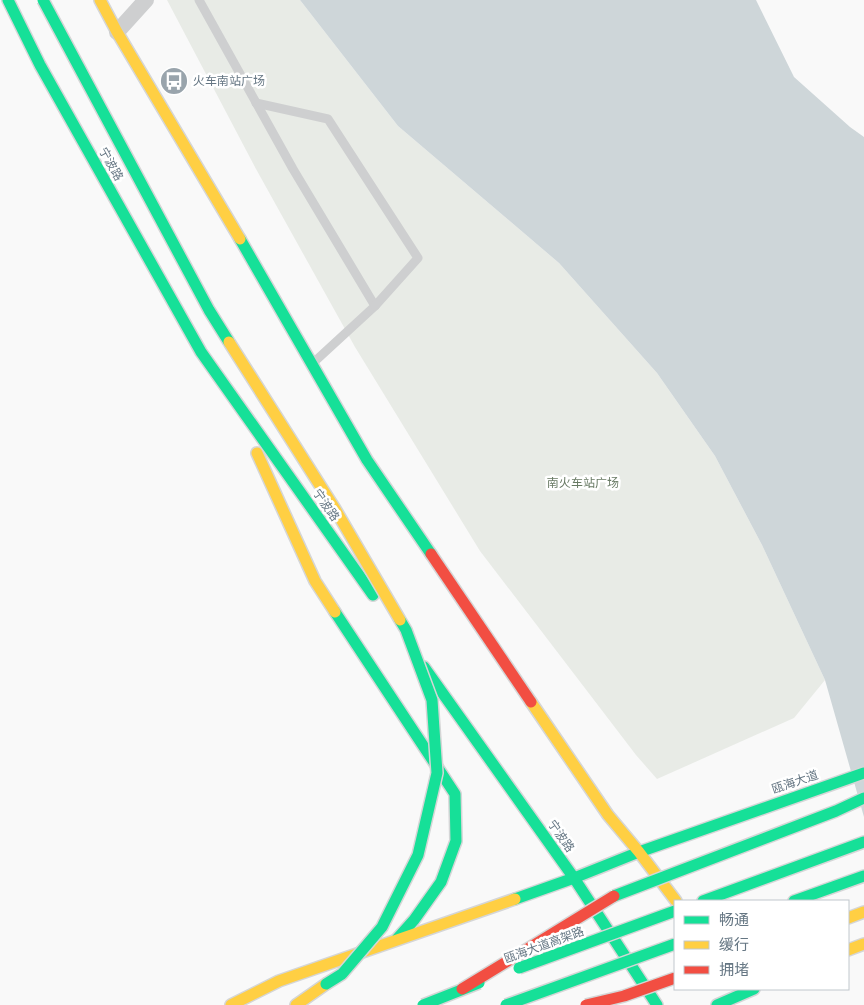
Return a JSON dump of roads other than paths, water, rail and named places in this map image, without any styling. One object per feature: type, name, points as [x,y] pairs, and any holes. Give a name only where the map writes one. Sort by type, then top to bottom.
[{"type":"main road","name":"宁波路","points":[[8,0],[40,65],[201,352],[574,878],[657,1005]]},
{"type":"main road","points":[[44,0],[209,310],[335,509],[406,630],[432,700],[437,773],[418,855],[382,927],[342,974],[296,1005]]},
{"type":"main road","points":[[100,0],[367,460],[608,815],[675,900]]},
{"type":"main road","points":[[201,352],[266,469],[315,581],[455,794],[456,841],[441,882],[414,920],[397,939]]},
{"type":"main road","name":"瓯海大道","points":[[225,1004],[280,981],[574,878],[639,852],[864,773]]},
{"type":"main road","points":[[462,989],[618,894],[864,800]]},
{"type":"main road","points":[[706,900],[864,842]]},
{"type":"main road","points":[[797,900],[864,876]]},
{"type":"main road","name":"瓯海大道高架路","points":[[423,1005],[674,911]]},
{"type":"main road","points":[[849,918],[864,912]]},
{"type":"main road","points":[[506,1005],[674,944]]},
{"type":"main road","points":[[849,950],[864,944]]},
{"type":"main road","points":[[586,1005],[624,996],[674,978]]},
{"type":"main road","points":[[717,1005],[746,990],[753,1005]]},
{"type":"street","points":[[117,32],[146,0]]},
{"type":"lane","points":[[199,0],[293,169],[375,306]]},
{"type":"lane","points":[[256,103],[328,119],[418,258],[375,306],[312,364]]},
{"type":"lane","points":[[746,990],[746,1005]]},
{"type":"place","name":"火车南站广场","points":[[174,81]]},
{"type":"park label","name":"南火车站广场","points":[[583,483]]}]
